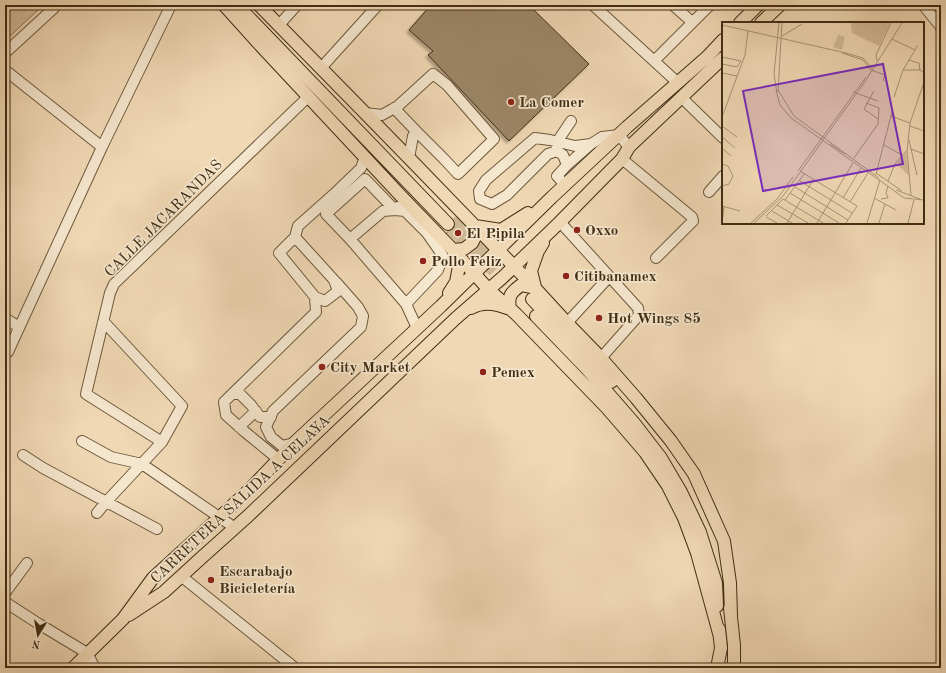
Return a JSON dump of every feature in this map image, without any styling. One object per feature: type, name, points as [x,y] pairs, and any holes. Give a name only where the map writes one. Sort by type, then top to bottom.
[{"type":"main road","points":[[224,5],[308,98],[453,250],[489,290],[510,309],[607,408],[645,452],[668,486],[684,518],[697,553],[720,637]]},
{"type":"main road","points":[[237,5],[452,221],[251,5]]},
{"type":"main road","points":[[259,5],[514,266],[531,297],[617,388],[644,419],[680,465],[696,494],[712,533],[722,565],[730,603],[734,645],[734,668]]},
{"type":"main road","points":[[741,22],[758,5]]},
{"type":"main road","points":[[762,22],[780,5]]},
{"type":"main road","points":[[475,226],[501,230],[552,197],[619,134],[707,57],[722,41]]},
{"type":"main road","points":[[531,297],[531,271],[538,251],[560,222],[622,159],[629,147],[722,59]]},
{"type":"main road","name":"CARRETERA SALIDA A CELAYA","points":[[123,619],[153,578],[220,517],[294,443],[442,306],[552,197]]},
{"type":"main road","name":"CARRETERA SALIDA A CELAYA","points":[[123,619],[164,592],[293,473],[455,319],[503,277],[560,222]]},
{"type":"main road","points":[[453,250],[464,249],[472,244],[476,235],[475,226]]},
{"type":"main road","points":[[442,306],[456,282],[458,266],[453,250]]},
{"type":"main road","points":[[510,309],[509,299],[513,291],[521,285],[586,369],[634,423],[661,458],[681,492],[700,532],[716,583],[720,637],[717,668]]},
{"type":"main road","points":[[531,297],[567,323],[601,358],[671,440],[694,474],[724,541],[730,583],[731,616]]},
{"type":"main road","points":[[455,319],[476,305],[496,304],[510,309]]},
{"type":"main road","points":[[278,459],[293,473]]},
{"type":"main road","points":[[80,663],[123,619]]},
{"type":"street","points":[[5,53],[56,5]]},
{"type":"street","points":[[8,352],[102,147],[171,5]]},
{"type":"street","points":[[279,25],[297,5]]},
{"type":"street","points":[[321,68],[378,5]]},
{"type":"street","points":[[673,5],[692,22]]},
{"type":"street","points":[[654,61],[710,5]]},
{"type":"street","points":[[923,5],[941,27]]},
{"type":"street","points":[[600,7],[677,82]]},
{"type":"street","points":[[5,70],[102,147]]},
{"type":"street","points":[[365,113],[382,115],[394,108],[398,106],[433,74],[447,85],[494,140],[458,174],[394,108]]},
{"type":"street","points":[[681,97],[722,137]]},
{"type":"street","name":"CALLE JACARANDAS","points":[[162,442],[86,394],[110,293],[114,284],[308,98]]},
{"type":"street","points":[[571,121],[557,146],[508,195],[492,204],[480,199],[479,191],[486,180],[535,138],[557,146],[591,144]]},
{"type":"street","points":[[410,158],[413,136],[416,132]]},
{"type":"street","points":[[565,185],[557,176],[591,144],[602,137],[619,134],[629,147]]},
{"type":"street","points":[[557,146],[567,165]]},
{"type":"street","points":[[334,280],[338,291],[325,301],[315,296],[279,253],[295,237],[298,226],[361,168],[365,157]]},
{"type":"street","points":[[622,159],[692,217],[693,221],[656,258]]},
{"type":"street","points":[[709,192],[722,177]]},
{"type":"street","points":[[395,210],[365,179],[326,214],[350,239],[406,304],[417,328]]},
{"type":"street","points":[[395,210],[401,203],[401,196]]},
{"type":"street","points":[[350,239],[383,211],[395,210],[405,211],[427,233],[443,256],[438,270],[406,304]]},
{"type":"street","points":[[560,222],[638,308],[639,315],[601,358]]},
{"type":"street","points":[[294,443],[282,446],[271,437],[266,427],[273,411],[361,327],[363,316],[358,307],[295,237]]},
{"type":"street","points":[[567,323],[609,277]]},
{"type":"street","points":[[278,459],[226,415],[224,402],[316,312],[315,296]]},
{"type":"street","points":[[5,318],[19,327]]},
{"type":"street","points":[[97,513],[162,442],[182,406],[104,322]]},
{"type":"street","points":[[232,394],[240,394],[260,417],[271,417]]},
{"type":"street","points":[[239,427],[256,411]]},
{"type":"street","points":[[82,441],[111,457],[142,464],[234,528]]},
{"type":"street","points":[[23,455],[43,468],[156,529]]},
{"type":"street","points":[[5,593],[28,563]]},
{"type":"street","points":[[181,576],[295,668]]},
{"type":"street","points":[[5,602],[39,624],[80,663],[94,668]]},
{"type":"shaded area","points":[[5,5],[39,5],[41,7],[5,41]]},
{"type":"shaded area","points":[[459,219],[471,231],[470,241],[456,245],[445,235]]},
{"type":"building","name":"La Comer","points":[[431,5],[529,5],[589,64],[509,141],[428,55],[433,51],[409,30]]},
{"type":"tunnel","points":[[455,217],[532,299]]},
{"type":"tunnel","points":[[448,224],[507,285]]},
{"type":"place","name":"La Comer","points":[[511,102]]},
{"type":"place","name":"Oxxo","points":[[577,230]]},
{"type":"place","name":"El Pipila","points":[[458,233]]},
{"type":"place","name":"Pollo Feliz","points":[[423,261]]},
{"type":"place","name":"Citibanamex","points":[[566,276]]},
{"type":"place","name":"Hot Wings 85","points":[[599,318]]},
{"type":"place","name":"City Market","points":[[322,367]]},
{"type":"place","name":"Pemex","points":[[483,372]]},
{"type":"place","name":"Escarabajo Bicicletería","points":[[211,580]]}]
